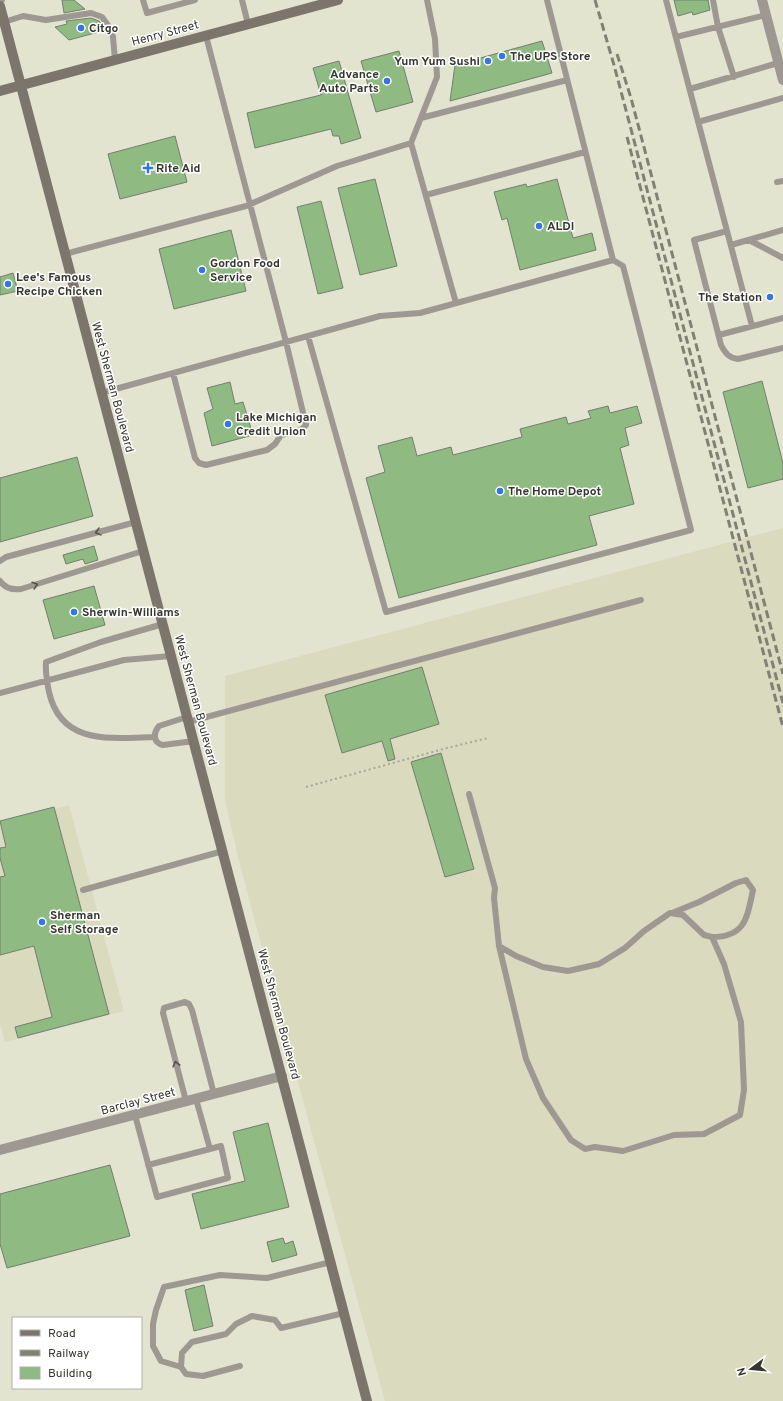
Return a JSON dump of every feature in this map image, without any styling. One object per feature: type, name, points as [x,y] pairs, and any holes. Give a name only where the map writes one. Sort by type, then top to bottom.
[{"type":"main road","name":"Henry Street","points":[[0,91],[338,0]]},
{"type":"main road","name":"West Sherman Boulevard","points":[[0,6],[367,1401]]},
{"type":"street","points":[[762,0],[783,80]]},
{"type":"street","name":"Barclay Street","points":[[0,1150],[282,1076]]},
{"type":"lane","points":[[143,0],[147,13],[195,0]]},
{"type":"lane","points":[[242,0],[248,24]]},
{"type":"lane","points":[[427,0],[435,39],[437,77],[411,143],[456,303]]},
{"type":"lane","points":[[308,336],[386,612],[691,530],[623,266],[613,260],[547,0]]},
{"type":"lane","points":[[666,0],[752,326]]},
{"type":"lane","points":[[713,0],[718,27],[734,77]]},
{"type":"lane","points":[[4,22],[23,16],[46,20],[91,13],[102,17],[110,28],[113,37],[115,60]]},
{"type":"lane","points":[[676,37],[766,15]]},
{"type":"lane","points":[[172,373],[195,458],[199,463],[206,465],[267,450],[275,444],[281,436],[301,430],[306,425],[286,342],[206,36]]},
{"type":"lane","points":[[690,89],[778,63]]},
{"type":"lane","points":[[421,118],[567,80]]},
{"type":"lane","points":[[698,122],[783,98]]},
{"type":"lane","points":[[65,254],[250,204],[337,166],[411,143]]},
{"type":"lane","points":[[426,195],[585,152]]},
{"type":"lane","points":[[731,245],[783,230]]},
{"type":"lane","points":[[727,231],[694,240],[723,349],[734,359],[738,359],[783,348]]},
{"type":"lane","points":[[749,240],[783,258]]},
{"type":"lane","points":[[102,393],[380,316],[420,313],[613,260]]},
{"type":"lane","points":[[719,335],[783,318]]},
{"type":"lane","points":[[0,561],[6,557],[136,522]]},
{"type":"lane","points":[[0,581],[9,589],[22,589],[143,552]]},
{"type":"lane","points":[[194,741],[163,745],[159,744],[156,742],[156,730],[159,726],[641,600]]},
{"type":"lane","points":[[155,737],[107,738],[89,736],[76,731],[63,722],[56,714],[52,703],[45,670],[46,662],[101,642],[162,624]]},
{"type":"lane","points":[[0,693],[124,660],[171,656]]},
{"type":"lane","points":[[469,794],[495,888],[494,898],[499,946],[526,1059],[543,1098],[571,1140],[585,1149],[595,1147],[623,1151],[674,1135],[704,1134],[740,1115],[744,1090],[741,1022],[724,964],[712,937]]},
{"type":"lane","points":[[83,890],[223,851]]},
{"type":"lane","points":[[499,946],[516,956],[543,967],[568,971],[599,964],[624,948],[644,931],[670,913],[698,902],[736,883],[746,880],[753,890],[747,917],[739,930],[724,937],[704,935],[684,915],[670,913]]},
{"type":"lane","points":[[210,1149],[191,1100],[163,1013],[164,1008],[185,1002],[189,1004],[192,1010],[214,1094]]},
{"type":"lane","points":[[135,1115],[148,1165],[157,1197],[228,1178],[221,1146],[148,1165]]},
{"type":"lane","points":[[240,1366],[203,1376],[186,1374],[181,1367],[161,1361],[154,1346],[153,1324],[164,1287],[220,1275],[267,1278],[331,1262]]},
{"type":"lane","points":[[181,1367],[182,1353],[192,1342],[226,1334],[236,1324],[252,1316],[275,1320],[281,1328],[344,1313]]},
{"type":"path","points":[[306,787],[446,748],[488,738]]},
{"type":"shaded area","points":[[783,528],[783,1401],[385,1401],[291,1057],[238,857],[225,800],[225,676]]},
{"type":"shaded area","points":[[69,805],[124,1011],[5,1042],[0,1023],[0,825]]},
{"type":"building","points":[[62,0],[74,0],[85,9],[64,13]]},
{"type":"building","points":[[674,0],[708,0],[710,10],[693,15],[692,12],[678,16]]},
{"type":"building","points":[[91,18],[99,21],[106,30],[69,40],[55,27],[67,24],[66,21]]},
{"type":"building","points":[[542,41],[552,73],[450,101],[455,65]]},
{"type":"building","name":"Advance Auto Parts","points":[[399,51],[413,102],[376,112],[361,61]]},
{"type":"building","points":[[339,61],[361,138],[341,144],[339,136],[333,136],[331,129],[255,148],[247,113],[321,95],[313,68]]},
{"type":"building","name":"Rite Aid","points":[[175,136],[187,182],[120,199],[108,154]]},
{"type":"building","points":[[375,179],[397,266],[360,275],[338,188]]},
{"type":"building","name":"ALDI","points":[[557,179],[573,238],[592,233],[596,250],[520,270],[507,218],[502,220],[494,192],[526,184],[527,187]]},
{"type":"building","points":[[321,201],[343,288],[318,294],[297,207]]},
{"type":"building","name":"Gordon Food Service","points":[[231,230],[246,291],[174,309],[159,249]]},
{"type":"building","name":"Lee's Famous Recipe Chicken","points":[[13,273],[18,291],[0,295],[0,277]]},
{"type":"building","points":[[762,381],[783,463],[783,479],[748,488],[723,392]]},
{"type":"building","name":"Lake Michigan Credit Union","points":[[230,382],[235,404],[243,402],[253,435],[212,446],[204,413],[213,409],[207,388]]},
{"type":"building","name":"The Home Depot","points":[[608,406],[610,413],[637,406],[642,423],[625,428],[629,445],[620,448],[634,504],[589,516],[597,545],[399,598],[366,478],[385,472],[378,446],[412,437],[417,456],[451,447],[453,455],[522,437],[520,429],[566,417],[568,424],[591,418],[588,411]]},
{"type":"building","points":[[77,457],[93,516],[0,542],[0,478]]},
{"type":"building","points":[[94,546],[98,560],[85,564],[83,559],[66,564],[63,555]]},
{"type":"building","name":"Sherwin-Williams","points":[[94,586],[105,625],[54,639],[43,600]]},
{"type":"building","points":[[422,667],[439,724],[390,739],[395,759],[388,761],[382,741],[342,753],[325,695]]},
{"type":"building","points":[[441,753],[474,869],[445,877],[411,762]]},
{"type":"building","points":[[54,807],[109,1014],[18,1038],[15,1027],[52,1017],[34,946],[0,955],[0,877],[5,876],[0,858],[0,848],[6,847],[0,821]]},
{"type":"building","points":[[268,1123],[289,1207],[201,1229],[192,1194],[245,1181],[233,1132]]},
{"type":"building","points":[[110,1165],[130,1236],[7,1268],[0,1244],[0,1194]]},
{"type":"building","points":[[283,1238],[285,1244],[293,1241],[297,1255],[272,1262],[267,1242]]},
{"type":"building","points":[[204,1285],[213,1326],[194,1331],[185,1290]]},
{"type":"railway","points":[[595,0],[614,65],[783,703]]},
{"type":"railway","points":[[617,54],[631,98],[783,674]]},
{"type":"railway","points":[[627,137],[783,727]]},
{"type":"place","name":"Citgo","points":[[81,28]]},
{"type":"place","name":"The UPS Store","points":[[502,56]]},
{"type":"place","name":"Yum Yum Sushi","points":[[488,61]]},
{"type":"place","name":"Advance Auto Parts","points":[[387,81]]},
{"type":"place","name":"Rite Aid","points":[[148,168]]},
{"type":"place","name":"ALDI","points":[[539,226]]},
{"type":"place","name":"Gordon Food Service","points":[[202,270]]},
{"type":"place","name":"Lee's Famous Recipe Chicken","points":[[8,284]]},
{"type":"place","name":"The Station","points":[[770,297]]},
{"type":"place","name":"Lake Michigan Credit Union","points":[[228,424]]},
{"type":"place","name":"The Home Depot","points":[[500,491]]},
{"type":"place","name":"Sherwin-Williams","points":[[74,612]]},
{"type":"place","name":"Sherman Self Storage","points":[[42,922]]}]
